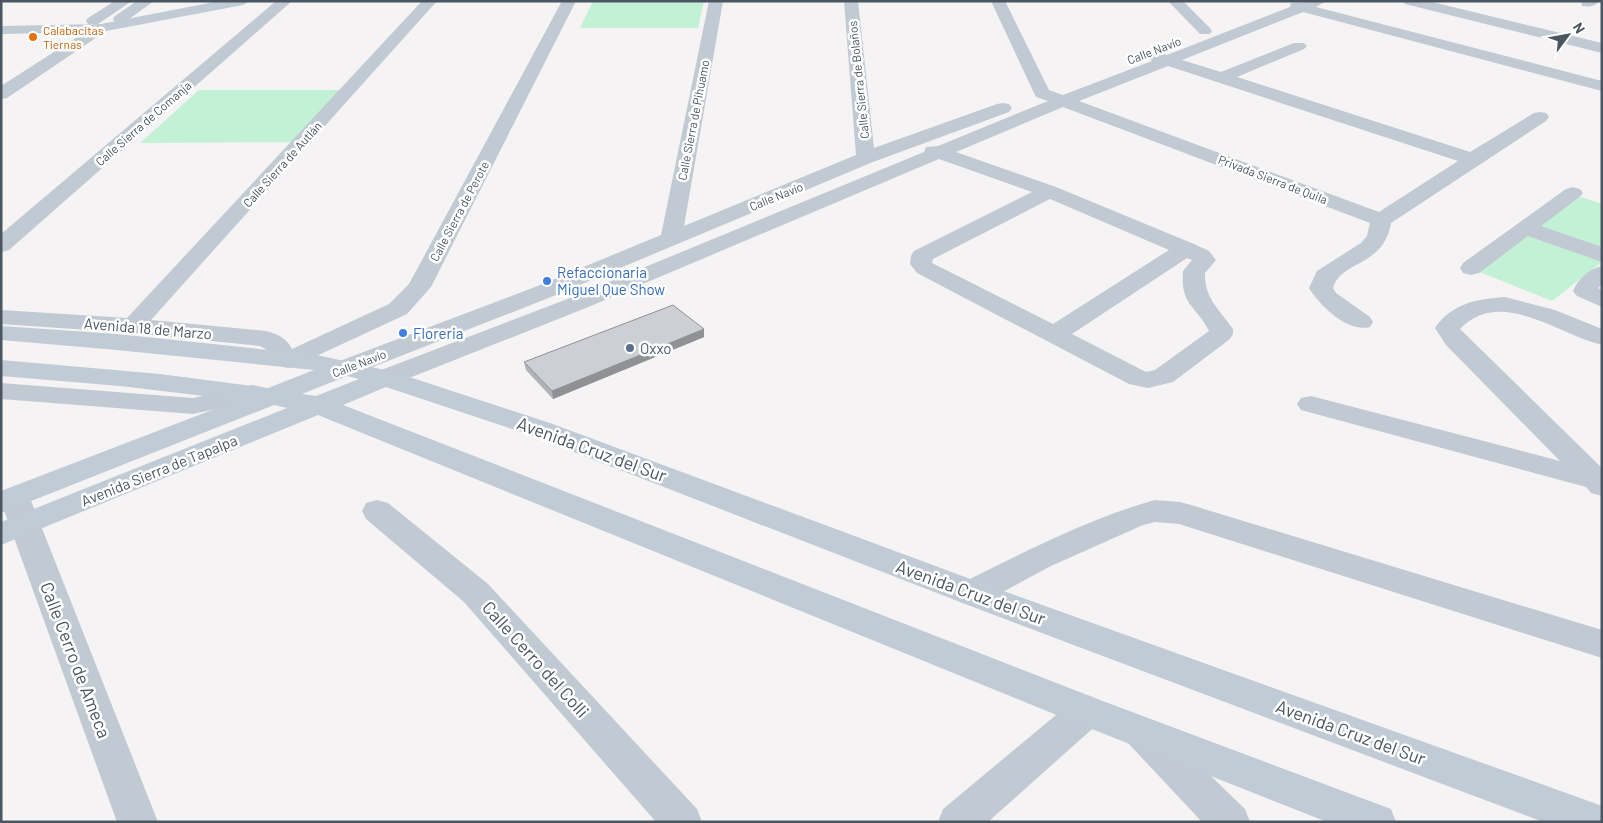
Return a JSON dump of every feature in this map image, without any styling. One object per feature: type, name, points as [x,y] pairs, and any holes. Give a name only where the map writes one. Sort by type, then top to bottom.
[{"type":"main road","points":[[1,22],[97,25],[120,19],[217,2],[243,1]]},
{"type":"main road","points":[[1,30],[97,25],[217,2]]},
{"type":"main road","name":"Avenida 18 de Marzo","points":[[1,333],[116,342],[346,368]]},
{"type":"main road","points":[[1,368],[81,374],[262,395],[318,405],[1087,711],[1376,822]]},
{"type":"main road","name":"Avenida Cruz del Sur","points":[[346,368],[385,378],[540,429],[972,593],[1594,822]]},
{"type":"main road","name":"Calle Navío","points":[[262,395],[346,368]]},
{"type":"main road","name":"Calle Navío","points":[[318,405],[385,378]]},
{"type":"main road","name":"Avenida Sierra de Tapalpa","points":[[11,515],[262,395]]},
{"type":"main road","name":"Avenida Sierra de Tapalpa","points":[[11,515],[318,405]]},
{"type":"street","points":[[1,94],[97,25],[126,1]]},
{"type":"street","points":[[120,19],[147,1]]},
{"type":"street","name":"Calle Sierra de Comanja","points":[[1,245],[285,1]]},
{"type":"street","name":"Calle Sierra de Autlán","points":[[133,326],[430,1]]},
{"type":"street","name":"Calle Sierra de Perote","points":[[285,360],[398,309],[419,288],[569,1]]},
{"type":"street","name":"Calle Sierra de Pihuamo","points":[[671,239],[716,1]]},
{"type":"street","name":"Calle Sierra de Bolaños","points":[[851,1],[866,158]]},
{"type":"street","points":[[998,1],[1042,93]]},
{"type":"street","points":[[1175,1],[1205,31]]},
{"type":"street","points":[[1410,1],[1602,48]]},
{"type":"street","points":[[1281,2],[1311,5],[1602,86]]},
{"type":"street","name":"Calle Navío","points":[[385,378],[578,303],[932,156],[1063,101],[1205,31],[1281,2]]},
{"type":"street","name":"Calle Navío","points":[[346,368],[543,292],[866,158],[1042,93],[1311,5]]},
{"type":"street","points":[[1221,78],[1299,46]]},
{"type":"street","points":[[1155,57],[1472,160]]},
{"type":"street","name":"Privada Sierra de Quila","points":[[1042,93],[1381,220]]},
{"type":"street","points":[[1361,322],[1327,298],[1321,288],[1325,276],[1369,248],[1378,236],[1381,220],[1540,117]]},
{"type":"street","points":[[900,146],[1049,191],[1204,258],[1204,262],[1194,271],[1192,287],[1198,299],[1221,329],[1221,334],[1164,376],[1148,380],[1138,378],[925,268],[920,260],[922,256],[1049,191]]},
{"type":"street","points":[[932,156],[1029,200]]},
{"type":"street","points":[[1471,268],[1574,193]]},
{"type":"street","points":[[1525,228],[1602,255]]},
{"type":"street","points":[[1053,335],[1186,249]]},
{"type":"street","points":[[1602,273],[1587,285],[1585,291],[1602,300]]},
{"type":"street","points":[[1599,483],[1455,340],[1447,328],[1454,320],[1479,306],[1505,304],[1546,315],[1602,338]]},
{"type":"street","name":"Avenida 18 de Marzo","points":[[1,317],[133,326],[266,339],[279,347],[285,360]]},
{"type":"street","points":[[1,391],[193,406],[262,395]]},
{"type":"street","points":[[1311,404],[1599,483]]},
{"type":"street","name":"Calle Cerro del Colli","points":[[377,511],[476,592],[682,822]]},
{"type":"street","points":[[972,593],[1040,558],[1133,517],[1154,511],[1171,512],[1602,644]]},
{"type":"street","name":"Calle Cerro de Ameca","points":[[11,515],[138,822]]},
{"type":"street","points":[[958,822],[1087,711]]},
{"type":"street","points":[[1140,731],[1230,822]]},
{"type":"green space","points":[[593,1],[704,1],[698,28],[580,28]]},
{"type":"green space","points":[[199,90],[341,90],[297,142],[140,143]]},
{"type":"green space","points":[[1581,197],[1602,204],[1602,252],[1536,228]]},
{"type":"green space","points":[[1532,233],[1602,258],[1602,262],[1552,301],[1477,271]]},
{"type":"building","name":"Oxxo","points":[[673,305],[704,329],[552,391],[524,362]]},
{"type":"place","name":"Calabacitas Tiernas","points":[[33,37]]},
{"type":"place","name":"Refaccionaria Miguel Que Show","points":[[547,281]]},
{"type":"place","name":"Floreria","points":[[403,333]]},
{"type":"place","name":"Oxxo","points":[[630,348]]}]
